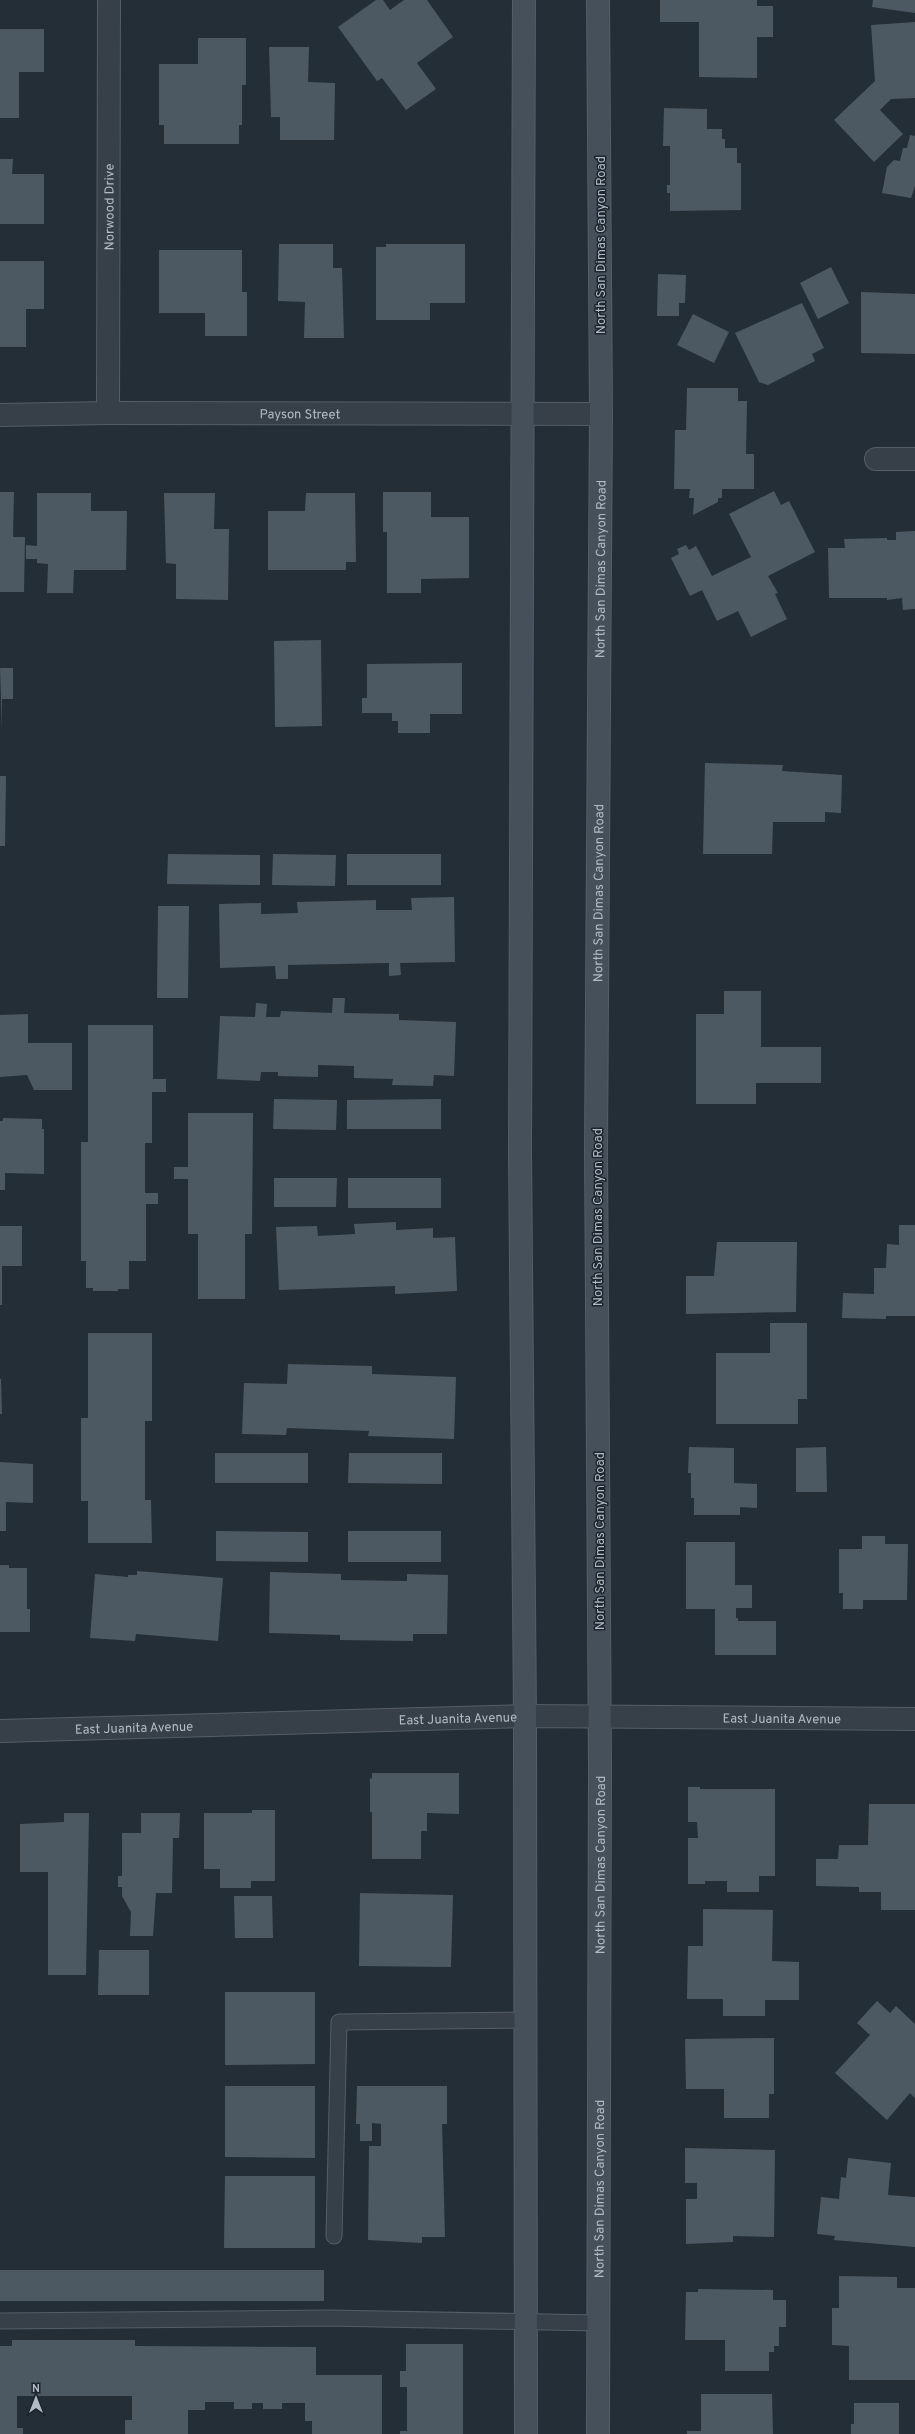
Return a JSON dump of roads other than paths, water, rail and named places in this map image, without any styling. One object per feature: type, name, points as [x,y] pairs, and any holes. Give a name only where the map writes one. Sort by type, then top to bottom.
[{"type":"main road","points":[[524,0],[520,1152],[525,1716],[526,2434]]},
{"type":"main road","name":"North San Dimas Canyon Road","points":[[598,0],[601,414],[596,1150],[600,1716],[598,2434]]},
{"type":"street","name":"Norwood Drive","points":[[108,413],[109,0]]},
{"type":"street","name":"Payson Street","points":[[0,416],[108,413],[601,414]]},
{"type":"street","points":[[876,459],[915,459]]},
{"type":"street","name":"East Juanita Avenue","points":[[0,1731],[525,1716],[915,1719]]},
{"type":"lane","points":[[334,2236],[339,2022],[526,2020]]},
{"type":"lane","points":[[0,2321],[327,2318],[598,2323]]}]
